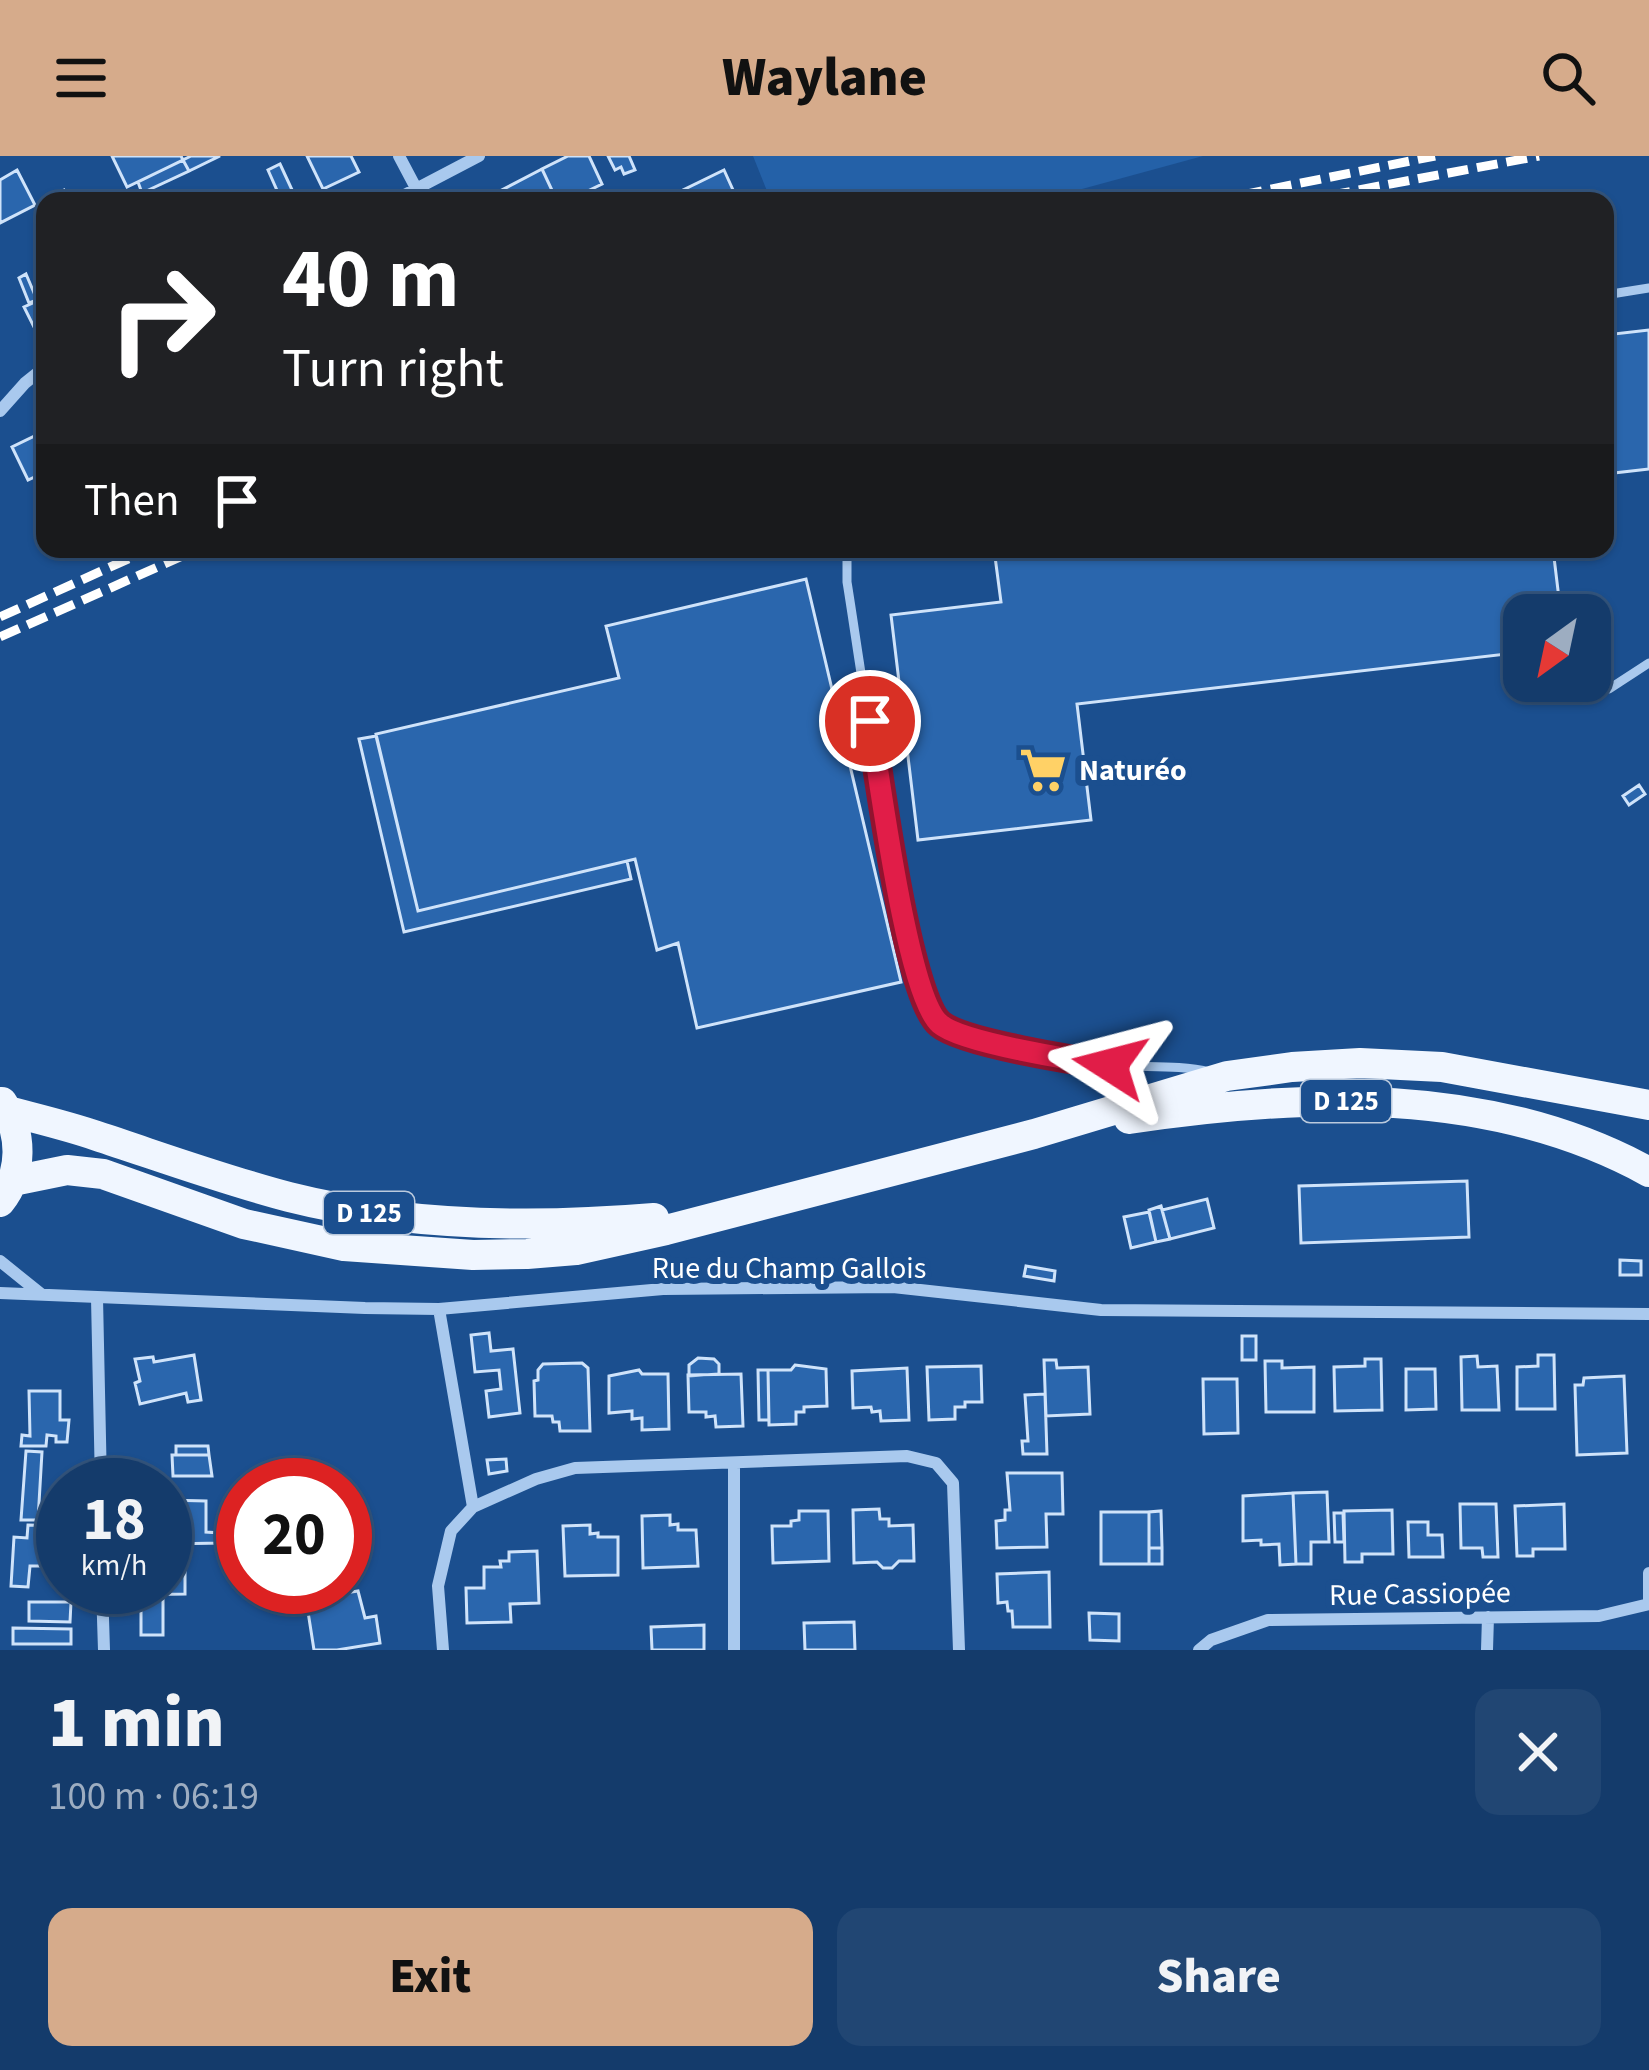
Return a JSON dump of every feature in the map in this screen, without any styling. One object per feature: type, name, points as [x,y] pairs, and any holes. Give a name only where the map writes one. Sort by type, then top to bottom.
[{"type":"main road","name":"D 125","points":[[6,1192],[67,1170],[103,1174],[286,1235],[344,1246],[472,1256],[576,1250],[1034,1134],[1227,1076],[1292,1067],[1442,1066],[1649,1105]]},
{"type":"main road","name":"D 125","points":[[1034,1134],[1235,1106],[1372,1101],[1508,1120],[1594,1145],[1649,1172]]},
{"type":"main road","name":"D 125","points":[[8,1113],[91,1134],[247,1185],[377,1215],[532,1224],[744,1210]]},
{"type":"main road","points":[[6,1192],[18,1145],[8,1113]]},
{"type":"street","points":[[399,156],[416,190]]},
{"type":"street","points":[[412,192],[479,156]]},
{"type":"street","points":[[0,411],[36,374]]},
{"type":"street","points":[[0,1261],[42,1296]]},
{"type":"street","name":"Rue du Champ Gallois","points":[[0,1294],[439,1309],[663,1289],[893,1287],[1101,1310],[1649,1313]]},
{"type":"street","points":[[97,1298],[100,1458]]},
{"type":"street","points":[[439,1309],[472,1507]]},
{"type":"street","points":[[442,1650],[437,1586],[451,1531],[472,1507],[536,1479],[575,1468],[907,1456],[936,1463],[953,1484],[959,1650]]},
{"type":"street","points":[[734,1463],[734,1650]]},
{"type":"street","points":[[1649,1573],[1649,1604]]},
{"type":"street","name":"Rue Cassiopée","points":[[1198,1650],[1211,1640],[1268,1620],[1599,1616],[1649,1604]]},
{"type":"street","points":[[103,1614],[104,1650]]},
{"type":"street","points":[[1487,1650],[1489,1617]]},
{"type":"lane","points":[[1614,294],[1649,288]]},
{"type":"lane","points":[[847,558],[904,927],[926,1001],[939,1024],[1059,1058],[1195,1068],[1227,1076]]},
{"type":"lane","points":[[1611,688],[1649,663]]},
{"type":"shaded area","points":[[753,156],[1203,156],[1071,192],[767,192]]},
{"type":"building","points":[[112,156],[181,156],[183,160],[127,187]]},
{"type":"building","points":[[220,156],[189,171],[183,160]]},
{"type":"building","points":[[307,156],[351,156],[359,172],[323,189]]},
{"type":"building","points":[[568,156],[589,156],[602,184],[586,192],[553,192],[542,169]]},
{"type":"building","points":[[608,156],[629,156],[635,170],[624,174],[621,167],[615,170]]},
{"type":"building","points":[[183,160],[189,171],[144,192],[138,182]]},
{"type":"building","points":[[280,164],[293,192],[278,192],[268,170]]},
{"type":"building","points":[[542,169],[553,192],[498,192]]},
{"type":"building","points":[[17,170],[35,205],[0,223],[0,180]]},
{"type":"building","points":[[724,170],[734,192],[679,192]]},
{"type":"building","points":[[26,274],[36,300],[29,303],[19,278]]},
{"type":"building","points":[[36,302],[36,328],[35,329],[24,307]]},
{"type":"building","points":[[1649,330],[1649,469],[1614,473],[1614,334]]},
{"type":"building","points":[[36,435],[36,476],[28,480],[12,447]]},
{"type":"building","points":[[995,558],[1554,558],[1558,594],[1503,594],[1503,654],[1077,704],[1091,820],[918,840],[891,615],[1001,602]]},
{"type":"building","points":[[806,579],[901,982],[697,1028],[678,943],[657,950],[635,859],[418,911],[376,734],[619,678],[606,626]]},
{"type":"building","points":[[376,736],[418,911],[627,861],[631,879],[404,932],[359,739]]},
{"type":"building","points":[[1639,785],[1645,794],[1629,805],[1623,796]]},
{"type":"building","points":[[1467,1181],[1469,1237],[1301,1243],[1299,1186]]},
{"type":"building","points":[[1207,1199],[1214,1228],[1170,1239],[1162,1210]]},
{"type":"building","points":[[1161,1206],[1170,1239],[1156,1242],[1149,1210]]},
{"type":"building","points":[[1149,1212],[1156,1242],[1131,1248],[1124,1217]]},
{"type":"building","points":[[1620,1260],[1641,1261],[1641,1275],[1620,1275]]},
{"type":"building","points":[[1026,1266],[1055,1271],[1054,1281],[1024,1276]]},
{"type":"building","points":[[489,1333],[491,1351],[513,1349],[520,1413],[489,1417],[486,1391],[501,1389],[499,1370],[475,1372],[471,1335]]},
{"type":"building","points":[[1242,1336],[1256,1336],[1256,1360],[1242,1360]]},
{"type":"building","points":[[194,1355],[201,1400],[188,1402],[186,1393],[140,1404],[135,1359],[153,1357],[154,1362]]},
{"type":"building","points":[[1538,1355],[1554,1355],[1555,1409],[1517,1409],[1517,1367],[1538,1366]]},
{"type":"building","points":[[1477,1356],[1478,1367],[1497,1366],[1499,1410],[1462,1410],[1461,1357]]},
{"type":"building","points":[[698,1358],[714,1359],[719,1374],[689,1376],[689,1365]]},
{"type":"building","points":[[1365,1359],[1381,1359],[1382,1410],[1335,1411],[1334,1367],[1365,1366]]},
{"type":"building","points":[[1044,1360],[1056,1360],[1057,1368],[1088,1367],[1090,1414],[1046,1416]]},
{"type":"building","points":[[1265,1361],[1282,1361],[1282,1368],[1314,1367],[1314,1412],[1266,1412]]},
{"type":"building","points":[[582,1363],[588,1368],[590,1431],[560,1431],[552,1416],[535,1416],[534,1381],[543,1364]]},
{"type":"building","points":[[795,1365],[826,1369],[827,1406],[804,1407],[804,1412],[796,1412],[796,1424],[769,1425],[768,1370],[791,1370]]},
{"type":"building","points":[[981,1366],[982,1402],[955,1407],[955,1419],[929,1420],[927,1367]]},
{"type":"building","points":[[907,1368],[909,1420],[881,1421],[880,1411],[853,1408],[852,1371]]},
{"type":"building","points":[[1406,1369],[1435,1369],[1436,1409],[1406,1410]]},
{"type":"building","points":[[639,1370],[668,1374],[669,1429],[642,1430],[642,1418],[632,1419],[632,1411],[609,1413],[609,1376]]},
{"type":"building","points":[[758,1370],[768,1370],[769,1420],[759,1420]]},
{"type":"building","points":[[741,1374],[743,1426],[716,1427],[715,1416],[689,1412],[688,1375]]},
{"type":"building","points":[[1624,1376],[1627,1453],[1577,1455],[1575,1385],[1583,1385],[1584,1378]]},
{"type":"building","points":[[1203,1379],[1237,1379],[1238,1433],[1204,1434]]},
{"type":"building","points":[[29,1391],[60,1391],[60,1420],[69,1420],[67,1442],[56,1442],[56,1436],[47,1435],[46,1446],[21,1446],[22,1435],[30,1436]]},
{"type":"building","points":[[1045,1394],[1047,1454],[1023,1454],[1022,1441],[1028,1441],[1025,1395]]},
{"type":"building","points":[[176,1446],[208,1446],[209,1455],[176,1455]]},
{"type":"building","points":[[26,1451],[42,1452],[42,1458],[36,1458],[36,1520],[21,1520]]},
{"type":"building","points":[[209,1455],[212,1476],[192,1476],[192,1458],[172,1458]]},
{"type":"building","points":[[506,1459],[507,1471],[489,1474],[487,1460]]},
{"type":"building","points":[[1007,1473],[1062,1473],[1063,1514],[1046,1514],[1047,1547],[997,1548],[996,1521],[1005,1520],[1005,1510],[1010,1510]]},
{"type":"building","points":[[1327,1492],[1329,1542],[1311,1542],[1311,1564],[1296,1564],[1293,1493]]},
{"type":"building","points":[[1293,1493],[1296,1564],[1280,1565],[1279,1544],[1243,1541],[1243,1496]]},
{"type":"building","points":[[192,1501],[206,1501],[206,1532],[216,1533],[216,1543],[192,1544]]},
{"type":"building","points":[[1460,1504],[1496,1504],[1498,1557],[1483,1557],[1482,1548],[1461,1548]]},
{"type":"building","points":[[1564,1504],[1565,1549],[1533,1549],[1533,1556],[1517,1556],[1515,1506]]},
{"type":"building","points":[[879,1509],[880,1519],[889,1519],[889,1526],[913,1525],[914,1561],[899,1561],[892,1568],[877,1562],[854,1563],[853,1510]]},
{"type":"building","points":[[1392,1510],[1393,1554],[1362,1554],[1362,1562],[1345,1562],[1344,1511]]},
{"type":"building","points":[[799,1511],[828,1511],[829,1561],[773,1563],[772,1526],[791,1526],[791,1521],[799,1520]]},
{"type":"building","points":[[1161,1511],[1162,1548],[1149,1548],[1149,1512]]},
{"type":"building","points":[[1101,1512],[1149,1512],[1149,1564],[1101,1564]]},
{"type":"building","points":[[1334,1513],[1343,1513],[1344,1542],[1335,1542]]},
{"type":"building","points":[[670,1515],[670,1525],[678,1524],[678,1530],[696,1530],[698,1566],[643,1568],[642,1516]]},
{"type":"building","points":[[1408,1522],[1428,1522],[1428,1535],[1442,1535],[1443,1557],[1409,1557]]},
{"type":"building","points":[[28,1525],[36,1525],[36,1566],[30,1566],[28,1587],[11,1586],[14,1537],[27,1538]]},
{"type":"building","points":[[590,1525],[590,1534],[618,1537],[618,1575],[565,1576],[563,1526]]},
{"type":"building","points":[[1149,1548],[1162,1548],[1162,1564],[1149,1564]]},
{"type":"building","points":[[537,1551],[539,1603],[510,1604],[511,1622],[467,1623],[466,1588],[484,1588],[484,1567],[501,1567],[500,1561],[509,1561],[509,1552]]},
{"type":"building","points":[[1049,1572],[1050,1627],[1013,1627],[1007,1602],[998,1603],[997,1574]]},
{"type":"building","points":[[29,1602],[36,1602],[36,1614],[70,1614],[70,1622],[29,1621]]},
{"type":"building","points":[[1089,1613],[1119,1614],[1119,1641],[1090,1640]]},
{"type":"building","points":[[141,1614],[163,1614],[163,1635],[141,1635]]},
{"type":"building","points":[[308,1614],[376,1616],[380,1643],[314,1650]]},
{"type":"building","points":[[854,1622],[855,1650],[805,1650],[804,1623]]},
{"type":"building","points":[[704,1625],[704,1650],[652,1650],[651,1627]]},
{"type":"building","points":[[13,1628],[71,1629],[71,1644],[13,1644]]},
{"type":"railway","points":[[1257,192],[1435,156]]},
{"type":"railway","points":[[1348,192],[1539,156]]},
{"type":"railway","points":[[0,617],[130,558]]},
{"type":"railway","points":[[0,637],[178,558]]},
{"type":"place","name":"Naturéo","points":[[1043,770]]},
{"type":"route","points":[[870,721],[904,927],[926,1001],[939,1024],[1059,1058],[1110,1065]]}]
